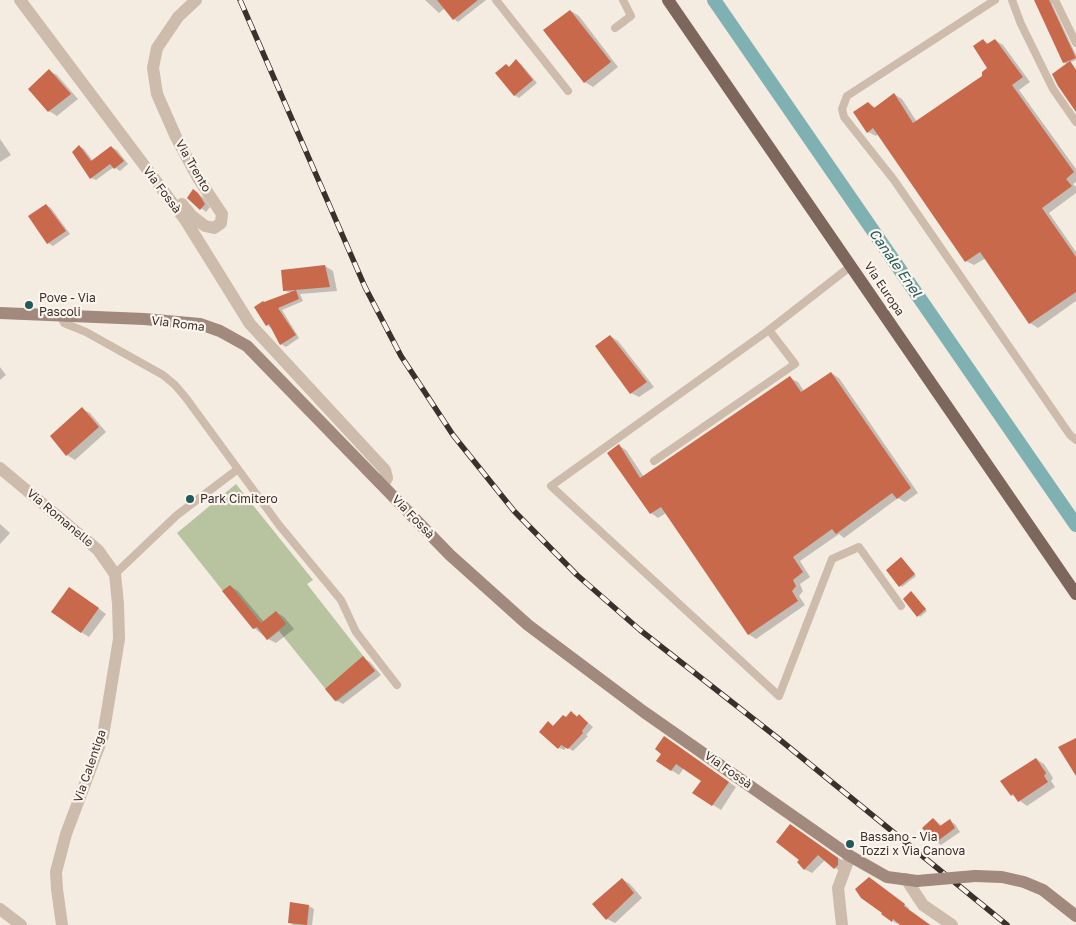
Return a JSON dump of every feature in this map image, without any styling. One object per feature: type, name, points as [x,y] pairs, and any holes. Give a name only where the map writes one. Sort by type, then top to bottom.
[{"type":"main road","name":"Via Europa","points":[[668,0],[1076,594]]},
{"type":"main road","name":"Via Roma","points":[[0,313],[176,321],[200,324],[220,331],[247,346],[383,485]]},
{"type":"main road","name":"Via Fossà","points":[[383,485],[450,555],[528,625],[644,712],[850,856],[887,877],[912,880],[975,876],[1002,877],[1024,882],[1043,890],[1076,916]]},
{"type":"street","name":"Via Fossà","points":[[20,0],[186,221],[250,324],[385,470],[387,478],[383,485]]},
{"type":"street","name":"Via Trento","points":[[132,150],[148,160],[192,216],[205,226],[214,228],[221,224],[222,214],[198,178],[176,138],[157,94],[153,68],[157,48],[178,17],[196,0]]},
{"type":"street","name":"Via Romanelle","points":[[0,468],[98,550],[115,574]]},
{"type":"street","name":"Via Calentiga","points":[[62,925],[56,872],[66,834],[103,736],[119,639],[115,574]]},
{"type":"street","points":[[842,925],[838,888],[850,856]]},
{"type":"street","points":[[912,880],[923,905],[952,925]]},
{"type":"street","points":[[0,909],[21,925]]},
{"type":"lane","points":[[496,0],[568,92]]},
{"type":"lane","points":[[615,28],[631,16],[623,0]]},
{"type":"lane","points":[[995,0],[847,96],[842,108],[844,117],[894,180],[1070,436],[1076,440]]},
{"type":"lane","points":[[1012,0],[1021,24],[1053,89],[1076,122]]},
{"type":"lane","points":[[1055,0],[1076,43]]},
{"type":"lane","points":[[851,266],[769,330],[550,486],[779,696],[832,559],[859,547],[901,606]]},
{"type":"lane","points":[[61,316],[64,323],[86,332],[163,375],[175,385],[279,525],[341,600],[356,632],[397,685]]},
{"type":"lane","points":[[654,461],[795,364],[769,330]]},
{"type":"lane","points":[[115,574],[176,515],[238,469]]},
{"type":"green space","points":[[236,484],[313,580],[307,584],[375,671],[336,702],[279,631],[267,640],[257,627],[253,629],[177,533]]},
{"type":"building","points":[[437,0],[478,0],[453,20]]},
{"type":"building","points":[[1034,0],[1049,0],[1076,58],[1063,63]]},
{"type":"building","points":[[570,10],[611,62],[584,83],[543,30]]},
{"type":"building","points":[[983,39],[987,44],[995,39],[1023,77],[1012,85],[1074,172],[1066,179],[1072,186],[1042,208],[1076,257],[1076,292],[1029,324],[980,252],[965,262],[873,128],[867,133],[853,112],[868,102],[874,108],[894,93],[913,123],[982,76],[982,72],[987,68],[973,46]]},
{"type":"building","points":[[516,59],[533,80],[514,96],[495,73],[506,64],[509,67]]},
{"type":"building","points":[[1070,61],[1076,70],[1076,112],[1052,74]]},
{"type":"building","points":[[49,69],[71,94],[48,112],[28,89]]},
{"type":"building","points":[[79,145],[91,161],[111,146],[124,161],[114,169],[110,164],[90,179],[72,152]]},
{"type":"building","points":[[193,189],[205,204],[200,210],[187,198]]},
{"type":"building","points":[[46,204],[66,231],[47,244],[28,216]]},
{"type":"building","points":[[325,265],[330,287],[283,291],[281,270]]},
{"type":"building","points":[[296,290],[299,299],[278,308],[296,335],[280,345],[269,324],[266,326],[254,307],[263,301]]},
{"type":"building","points":[[610,335],[647,382],[630,394],[595,346]]},
{"type":"building","points":[[831,372],[911,488],[897,499],[892,493],[836,534],[832,529],[793,557],[803,572],[793,580],[796,586],[792,591],[798,601],[748,635],[661,507],[650,514],[607,453],[619,444],[640,478],[790,376],[801,392]]},
{"type":"building","points":[[82,407],[99,427],[66,456],[50,436]]},
{"type":"building","points":[[901,557],[915,574],[899,587],[886,570]]},
{"type":"building","points":[[230,585],[261,623],[276,611],[286,624],[267,640],[257,627],[253,629],[222,591]]},
{"type":"building","points":[[69,587],[99,608],[81,633],[51,612]]},
{"type":"building","points":[[911,591],[926,609],[917,617],[903,599]]},
{"type":"building","points":[[363,656],[375,671],[335,701],[325,689]]},
{"type":"building","points":[[571,711],[577,717],[579,714],[588,723],[582,731],[583,733],[568,749],[561,745],[558,749],[539,732],[548,721],[553,726],[563,715],[566,717]]},
{"type":"building","points":[[664,736],[729,782],[712,806],[692,793],[701,781],[676,764],[671,771],[656,761],[661,754],[655,749]]},
{"type":"building","points":[[1076,738],[1076,776],[1058,747]]},
{"type":"building","points":[[1036,758],[1046,773],[1044,776],[1048,782],[1018,802],[1000,781]]},
{"type":"building","points":[[933,818],[940,826],[950,819],[955,828],[935,843],[922,828]]},
{"type":"building","points":[[790,824],[838,858],[838,865],[834,869],[818,855],[804,870],[797,862],[799,860],[776,842]]},
{"type":"building","points":[[869,877],[930,925],[900,925],[893,919],[892,922],[881,914],[861,898],[855,889]]},
{"type":"building","points":[[622,878],[634,893],[606,920],[592,904]]},
{"type":"building","points":[[290,902],[309,905],[307,925],[288,923]]},
{"type":"waterway","name":"Canale Enel","points":[[714,0],[1076,525]]},
{"type":"railway","points":[[240,0],[365,287],[401,356],[453,435],[514,511],[577,575],[640,630],[779,739],[1007,925]]},
{"type":"place","name":"Pove - Via Pascoli","points":[[29,305]]},
{"type":"place","name":"Park Cimitero","points":[[190,499]]},
{"type":"place","name":"Bassano - Via Tozzi x Via Canova","points":[[850,844]]}]
